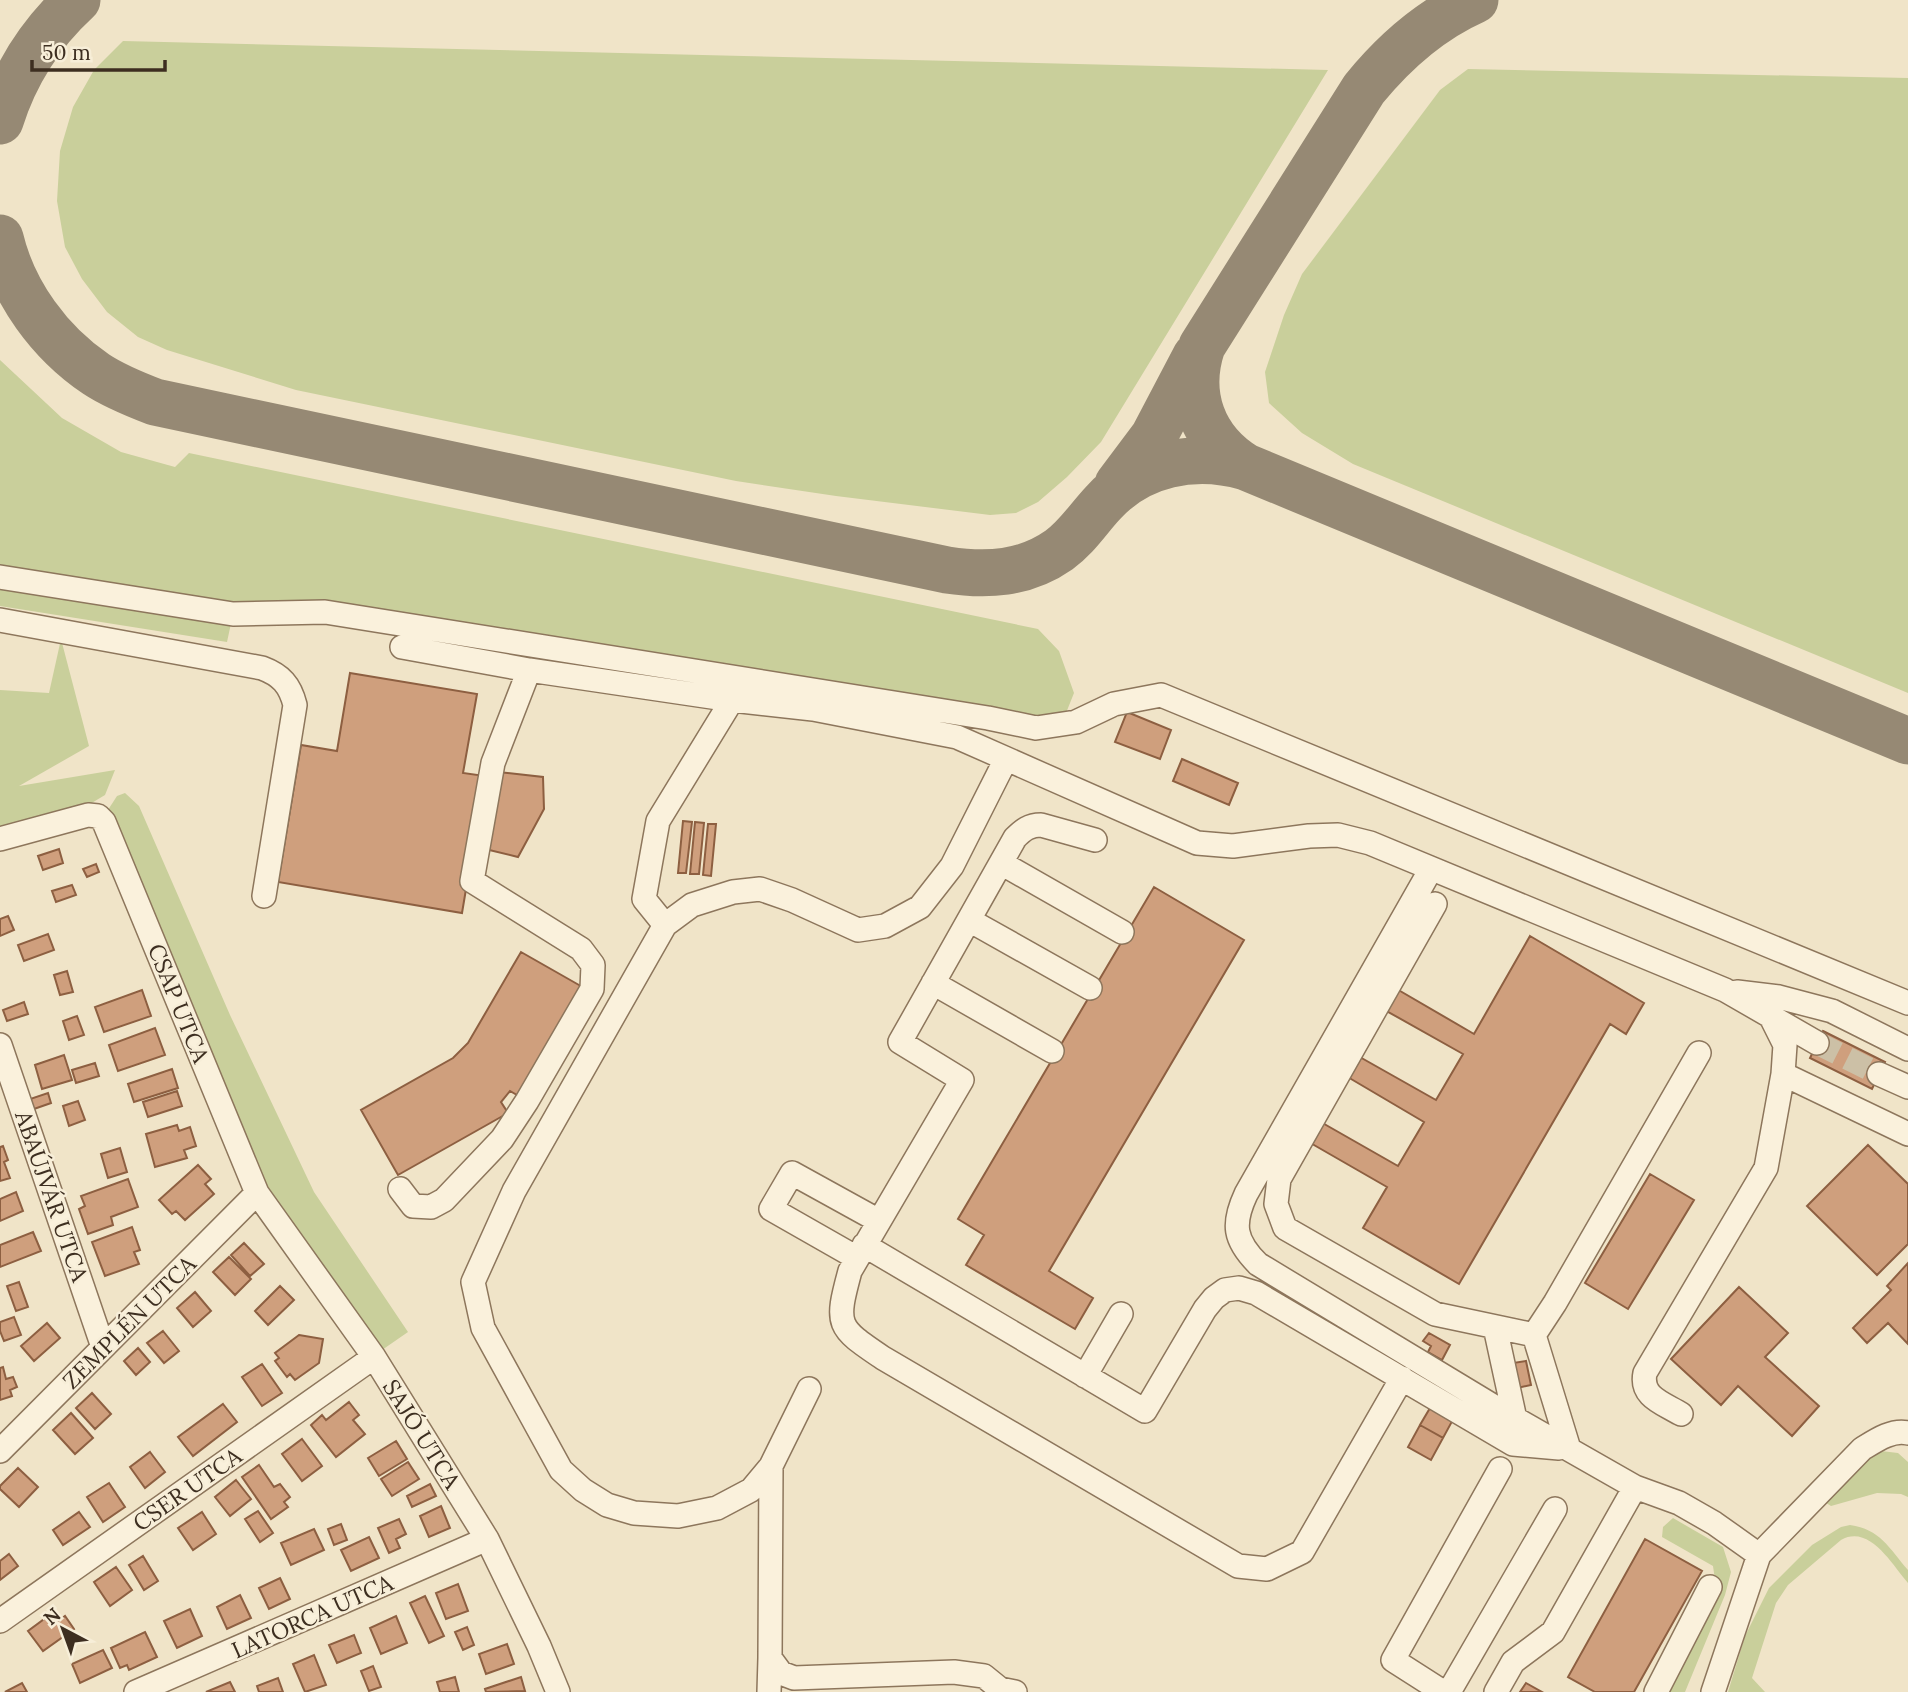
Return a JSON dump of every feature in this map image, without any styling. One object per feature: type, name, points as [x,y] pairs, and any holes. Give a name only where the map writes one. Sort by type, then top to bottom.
[{"type":"street","points":[[0,577],[233,614],[325,612],[934,709],[1036,728],[1076,722],[1114,704],[1161,695],[1908,1003]]},
{"type":"street","points":[[0,620],[262,668],[275,673],[285,682],[292,692],[295,705],[264,896]]},
{"type":"street","points":[[402,648],[529,670],[732,700],[813,709],[957,737],[1197,843],[1233,846],[1338,835],[1370,843],[1725,990],[1817,1043]]},
{"type":"street","points":[[400,1189],[413,1206],[431,1208],[444,1200],[502,1139],[593,989],[593,965],[581,949],[472,881],[493,763],[529,670]]},
{"type":"street","points":[[664,925],[645,899],[658,821],[732,700]]},
{"type":"street","points":[[809,1389],[771,1466],[751,1490],[717,1508],[678,1516],[634,1513],[607,1505],[583,1490],[561,1470],[483,1328],[473,1282],[513,1191],[664,925],[692,905],[733,892],[760,889],[792,900],[858,930],[885,926],[920,907],[952,866],[1006,759]]},
{"type":"street","name":"CSAP UTCA","points":[[0,839],[88,815],[98,816],[104,822],[257,1193]]},
{"type":"street","points":[[1095,840],[1041,825],[1032,825],[1015,838],[900,1042],[962,1080],[849,1272],[841,1302],[842,1319],[849,1335],[883,1358],[1238,1566],[1267,1569],[1302,1552],[1402,1378]]},
{"type":"street","points":[[1001,863],[1122,932]]},
{"type":"street","points":[[1431,869],[1246,1194],[1236,1223],[1242,1245],[1258,1264],[1515,1419],[1634,1487],[1679,1503],[1714,1523],[1759,1555]]},
{"type":"street","points":[[1435,904],[1279,1179],[1276,1204],[1285,1228],[1435,1314],[1534,1335]]},
{"type":"street","points":[[969,920],[1090,988]]},
{"type":"street","points":[[933,983],[1052,1051]]},
{"type":"street","points":[[1725,990],[1779,997],[1832,1011],[1907,1051]]},
{"type":"street","points":[[1681,1414],[1646,1392],[1643,1384],[1645,1373],[1766,1168],[1783,1074],[1785,1045],[1771,1017]]},
{"type":"street","name":"ABAÚJVÁR UTCA","points":[[0,1045],[103,1347]]},
{"type":"street","points":[[1534,1335],[1699,1053]]},
{"type":"street","points":[[1783,1074],[1908,1133]]},
{"type":"street","points":[[1879,1074],[1908,1087]]},
{"type":"street","points":[[879,1221],[792,1173],[771,1209],[861,1252],[1145,1411],[1205,1309],[1225,1290],[1240,1289],[1256,1293],[1513,1444],[1569,1449]]},
{"type":"street","name":"ZEMPLÉN UTCA","points":[[0,1451],[257,1193]]},
{"type":"street","name":"SAJÓ UTCA","points":[[257,1193],[374,1357],[487,1539],[539,1646],[558,1692]]},
{"type":"street","points":[[1085,1376],[1121,1314]]},
{"type":"street","points":[[1495,1327],[1515,1419]]},
{"type":"street","points":[[1534,1335],[1569,1449]]},
{"type":"street","name":"CSER UTCA","points":[[0,1620],[374,1357]]},
{"type":"street","points":[[1713,1692],[1759,1555],[1862,1449],[1906,1426]]},
{"type":"street","points":[[769,1692],[771,1466]]},
{"type":"street","points":[[1500,1469],[1393,1660],[1446,1692],[1555,1509]]},
{"type":"street","points":[[1496,1692],[1513,1662],[1553,1632],[1634,1487]]},
{"type":"street","name":"LATORCA UTCA","points":[[136,1692],[487,1539]]},
{"type":"street","points":[[1656,1692],[1710,1587]]},
{"type":"street","points":[[770,1658],[780,1673],[794,1678],[954,1672],[984,1676],[1000,1689],[1015,1692]]},
{"type":"green space","points":[[123,41],[1328,70],[1101,442],[1038,502],[1016,513],[990,515],[736,481],[296,390],[167,350],[138,337],[107,312],[82,279],[65,247],[57,201],[60,151],[73,107],[94,70]]},
{"type":"green space","points":[[1468,69],[1908,78],[1908,693],[1353,464],[1302,433],[1269,403],[1265,372],[1284,315],[1302,274],[1440,90]]},
{"type":"green space","points":[[0,360],[62,418],[121,452],[175,467],[189,453],[1038,629],[1059,651],[1074,693],[1066,713],[1035,716],[537,644],[233,614],[227,642],[0,606]]},
{"type":"green space","points":[[61,639],[89,746],[19,786],[115,770],[105,795],[85,807],[0,829],[0,690],[49,693]]},
{"type":"green space","points":[[125,793],[139,806],[230,1015],[314,1192],[408,1332],[382,1350],[263,1186],[106,813],[117,796]]},
{"type":"green space","points":[[1881,1451],[1898,1453],[1908,1462],[1908,1497],[1877,1493],[1831,1506],[1823,1501],[1862,1458]]},
{"type":"green space","points":[[1673,1518],[1723,1547],[1731,1572],[1725,1595],[1685,1692],[1666,1692],[1716,1587],[1713,1566],[1662,1537],[1663,1527]]},
{"type":"green space","points":[[1850,1525],[1869,1531],[1883,1541],[1908,1570],[1908,1583],[1871,1542],[1861,1537],[1841,1540],[1788,1585],[1776,1603],[1752,1678],[1765,1692],[1728,1692],[1745,1636],[1769,1588],[1812,1545],[1841,1527]]},
{"type":"building","points":[[350,673],[477,694],[463,773],[485,776],[462,913],[278,882],[301,745],[337,751]]},
{"type":"building","points":[[1127,712],[1171,730],[1160,759],[1115,742]]},
{"type":"building","points":[[1182,759],[1238,783],[1229,805],[1173,781]]},
{"type":"building","points":[[498,772],[543,777],[544,809],[518,857],[485,849]]},
{"type":"building","points":[[683,821],[692,822],[686,873],[678,873]]},
{"type":"building","points":[[695,822],[704,823],[699,874],[690,874]]},
{"type":"building","points":[[708,824],[716,824],[711,876],[703,875]]},
{"type":"building","points":[[59,849],[63,863],[43,870],[38,856]]},
{"type":"building","points":[[96,864],[99,872],[87,877],[83,869]]},
{"type":"building","points":[[72,885],[76,895],[56,902],[52,891]]},
{"type":"building","points":[[1154,887],[1244,940],[1049,1271],[1093,1298],[1075,1329],[966,1265],[984,1235],[958,1219]]},
{"type":"building","points":[[8,916],[14,930],[0,936],[0,919]]},
{"type":"building","points":[[48,934],[54,950],[24,961],[18,945]]},
{"type":"building","points":[[1530,936],[1644,1003],[1626,1034],[1610,1024],[1459,1284],[1363,1228],[1387,1187],[1307,1141],[1319,1121],[1398,1166],[1424,1122],[1346,1076],[1358,1056],[1436,1100],[1463,1054],[1383,1009],[1395,988],[1474,1034]]},
{"type":"building","points":[[521,952],[586,989],[522,1098],[510,1091],[501,1102],[508,1113],[398,1175],[361,1110],[453,1058],[468,1043]]},
{"type":"building","points":[[67,971],[73,992],[60,995],[54,975]]},
{"type":"building","points":[[142,990],[151,1016],[104,1032],[95,1007]]},
{"type":"building","points":[[24,1002],[28,1014],[7,1021],[3,1010]]},
{"type":"building","points":[[77,1016],[84,1035],[69,1040],[63,1021]]},
{"type":"building","points":[[155,1028],[165,1055],[118,1071],[109,1045]]},
{"type":"building","points":[[1823,1031],[1885,1062],[1872,1089],[1810,1058]]},
{"type":"building","points":[[64,1055],[72,1080],[42,1089],[35,1065]]},
{"type":"building","points":[[95,1063],[99,1076],[76,1083],[72,1070]]},
{"type":"building","points":[[172,1069],[178,1088],[134,1102],[128,1084]]},
{"type":"building","points":[[177,1091],[182,1106],[148,1117],[143,1102]]},
{"type":"building","points":[[48,1093],[51,1103],[34,1109],[30,1099]]},
{"type":"building","points":[[78,1101],[85,1120],[69,1126],[63,1106]]},
{"type":"building","points":[[177,1125],[179,1131],[190,1127],[196,1146],[184,1150],[187,1158],[155,1167],[146,1134]]},
{"type":"building","points":[[1868,1145],[1908,1184],[1908,1244],[1877,1275],[1807,1206]]},
{"type":"building","points":[[3,1146],[8,1160],[4,1162],[10,1178],[0,1181],[0,1147]]},
{"type":"building","points":[[120,1148],[127,1172],[108,1178],[101,1154]]},
{"type":"building","points":[[198,1165],[211,1179],[205,1184],[214,1194],[185,1220],[176,1211],[172,1214],[159,1200]]},
{"type":"building","points":[[1650,1174],[1694,1200],[1628,1309],[1585,1283]]},
{"type":"building","points":[[128,1179],[138,1207],[111,1217],[113,1225],[88,1234],[79,1209],[85,1206],[81,1196]]},
{"type":"building","points":[[16,1192],[23,1211],[0,1221],[0,1199]]},
{"type":"building","points":[[132,1227],[140,1250],[134,1252],[139,1264],[105,1276],[92,1242]]},
{"type":"building","points":[[33,1232],[41,1251],[0,1267],[0,1245]]},
{"type":"building","points":[[244,1243],[264,1264],[250,1276],[231,1255]]},
{"type":"building","points":[[229,1257],[251,1279],[235,1295],[213,1272]]},
{"type":"building","points":[[1908,1263],[1908,1344],[1888,1323],[1867,1343],[1853,1328],[1891,1290],[1887,1286]]},
{"type":"building","points":[[19,1282],[28,1307],[16,1311],[7,1286]]},
{"type":"building","points":[[280,1286],[294,1300],[268,1325],[255,1311]]},
{"type":"building","points":[[1739,1287],[1788,1333],[1765,1357],[1819,1406],[1792,1436],[1738,1386],[1721,1405],[1671,1359]]},
{"type":"building","points":[[195,1292],[211,1311],[193,1327],[177,1308]]},
{"type":"building","points":[[14,1317],[21,1335],[4,1341],[0,1322]]},
{"type":"building","points":[[47,1323],[60,1338],[34,1361],[21,1346]]},
{"type":"building","points":[[163,1331],[179,1351],[164,1363],[147,1343]]},
{"type":"building","points":[[1429,1333],[1450,1345],[1442,1360],[1428,1352],[1431,1346],[1423,1341]]},
{"type":"building","points":[[299,1335],[323,1339],[319,1363],[295,1380],[290,1374],[287,1377],[275,1361],[279,1358],[275,1353]]},
{"type":"building","points":[[138,1348],[150,1362],[136,1375],[124,1361]]},
{"type":"building","points":[[1526,1361],[1531,1385],[1517,1388],[1513,1363]]},
{"type":"building","points":[[262,1364],[282,1393],[262,1406],[242,1377]]},
{"type":"building","points":[[3,1367],[6,1379],[13,1377],[17,1387],[10,1390],[12,1396],[0,1400],[0,1368]]},
{"type":"building","points":[[1440,1391],[1462,1403],[1443,1438],[1420,1425]]},
{"type":"building","points":[[92,1393],[111,1414],[95,1429],[76,1408]]},
{"type":"building","points":[[349,1402],[359,1415],[353,1420],[365,1434],[336,1457],[311,1425],[322,1415],[326,1420]]},
{"type":"building","points":[[223,1404],[237,1422],[193,1456],[178,1437]]},
{"type":"building","points":[[71,1413],[93,1438],[75,1454],[53,1430]]},
{"type":"building","points":[[1420,1425],[1443,1438],[1431,1460],[1408,1447]]},
{"type":"building","points":[[302,1439],[322,1466],[302,1481],[282,1454]]},
{"type":"building","points":[[396,1441],[407,1459],[379,1476],[368,1458]]},
{"type":"building","points":[[150,1452],[165,1472],[145,1488],[130,1467]]},
{"type":"building","points":[[408,1462],[419,1479],[392,1496],[381,1479]]},
{"type":"building","points":[[259,1465],[274,1487],[280,1484],[290,1497],[284,1502],[288,1507],[271,1519],[242,1477]]},
{"type":"building","points":[[18,1468],[38,1487],[19,1507],[0,1489]]},
{"type":"building","points":[[236,1480],[251,1499],[230,1516],[215,1497]]},
{"type":"building","points":[[109,1483],[125,1507],[103,1522],[87,1497]]},
{"type":"building","points":[[430,1484],[436,1496],[412,1507],[407,1496]]},
{"type":"building","points":[[441,1506],[450,1528],[429,1537],[420,1516]]},
{"type":"building","points":[[258,1511],[273,1533],[260,1542],[245,1519]]},
{"type":"building","points":[[79,1512],[90,1527],[63,1545],[53,1530]]},
{"type":"building","points":[[202,1512],[216,1534],[193,1550],[178,1528]]},
{"type":"building","points":[[399,1519],[406,1534],[396,1539],[400,1548],[389,1553],[378,1528]]},
{"type":"building","points":[[341,1524],[347,1540],[334,1545],[328,1529]]},
{"type":"building","points":[[314,1529],[324,1550],[291,1565],[281,1543]]},
{"type":"building","points":[[369,1537],[379,1558],[351,1571],[341,1550]]},
{"type":"building","points":[[1645,1539],[1702,1571],[1634,1692],[1595,1692],[1568,1677]]},
{"type":"building","points":[[9,1554],[18,1566],[0,1580],[0,1561]]},
{"type":"building","points":[[143,1556],[158,1581],[144,1590],[129,1565]]},
{"type":"building","points":[[116,1567],[132,1590],[110,1606],[94,1582]]},
{"type":"building","points":[[280,1578],[290,1599],[269,1609],[259,1588]]},
{"type":"building","points":[[458,1584],[468,1611],[446,1619],[436,1593]]},
{"type":"building","points":[[240,1595],[251,1618],[227,1629],[217,1607]]},
{"type":"building","points":[[425,1596],[444,1636],[429,1643],[410,1603]]},
{"type":"building","points":[[190,1609],[202,1636],[177,1648],[164,1621]]},
{"type":"building","points":[[51,1614],[57,1622],[65,1616],[74,1629],[43,1651],[28,1631]]},
{"type":"building","points":[[396,1616],[407,1643],[381,1654],[370,1628]]},
{"type":"building","points":[[467,1627],[474,1645],[463,1650],[455,1632]]},
{"type":"building","points":[[145,1632],[157,1657],[129,1670],[127,1665],[120,1668],[111,1648]]},
{"type":"building","points":[[354,1635],[361,1653],[337,1663],[329,1645]]},
{"type":"building","points":[[507,1644],[514,1664],[486,1674],[479,1654]]},
{"type":"building","points":[[103,1650],[112,1668],[80,1683],[72,1664]]},
{"type":"building","points":[[314,1655],[326,1685],[305,1692],[293,1664]]},
{"type":"building","points":[[373,1666],[381,1687],[369,1691],[361,1671]]},
{"type":"building","points":[[455,1677],[459,1692],[440,1692],[437,1682]]},
{"type":"building","points":[[521,1677],[525,1691],[486,1692],[485,1689]]},
{"type":"building","points":[[278,1678],[283,1692],[259,1692],[257,1686]]},
{"type":"building","points":[[230,1682],[235,1692],[206,1692]]},
{"type":"building","points":[[22,1683],[27,1692],[5,1692]]},
{"type":"building","points":[[1526,1683],[1542,1692],[1520,1692]]},
{"type":"taxiway","points":[[0,121],[13,87],[30,55],[51,26],[77,0]]},
{"type":"taxiway","points":[[1246,467],[1218,443],[1202,414],[1196,381],[1202,346],[1364,89],[1414,38],[1443,17],[1475,0]]},
{"type":"taxiway","points":[[0,238],[14,278],[24,297],[63,347],[103,378],[155,402],[947,570],[977,573],[1019,568],[1046,558],[1071,539],[1117,489],[1151,470],[1188,461],[1227,463],[1246,467],[1908,741]]},
{"type":"taxiway","points":[[1118,484],[1154,436],[1196,356]]},
{"type":"tunnel","points":[[1817,1043],[1879,1074]]}]
